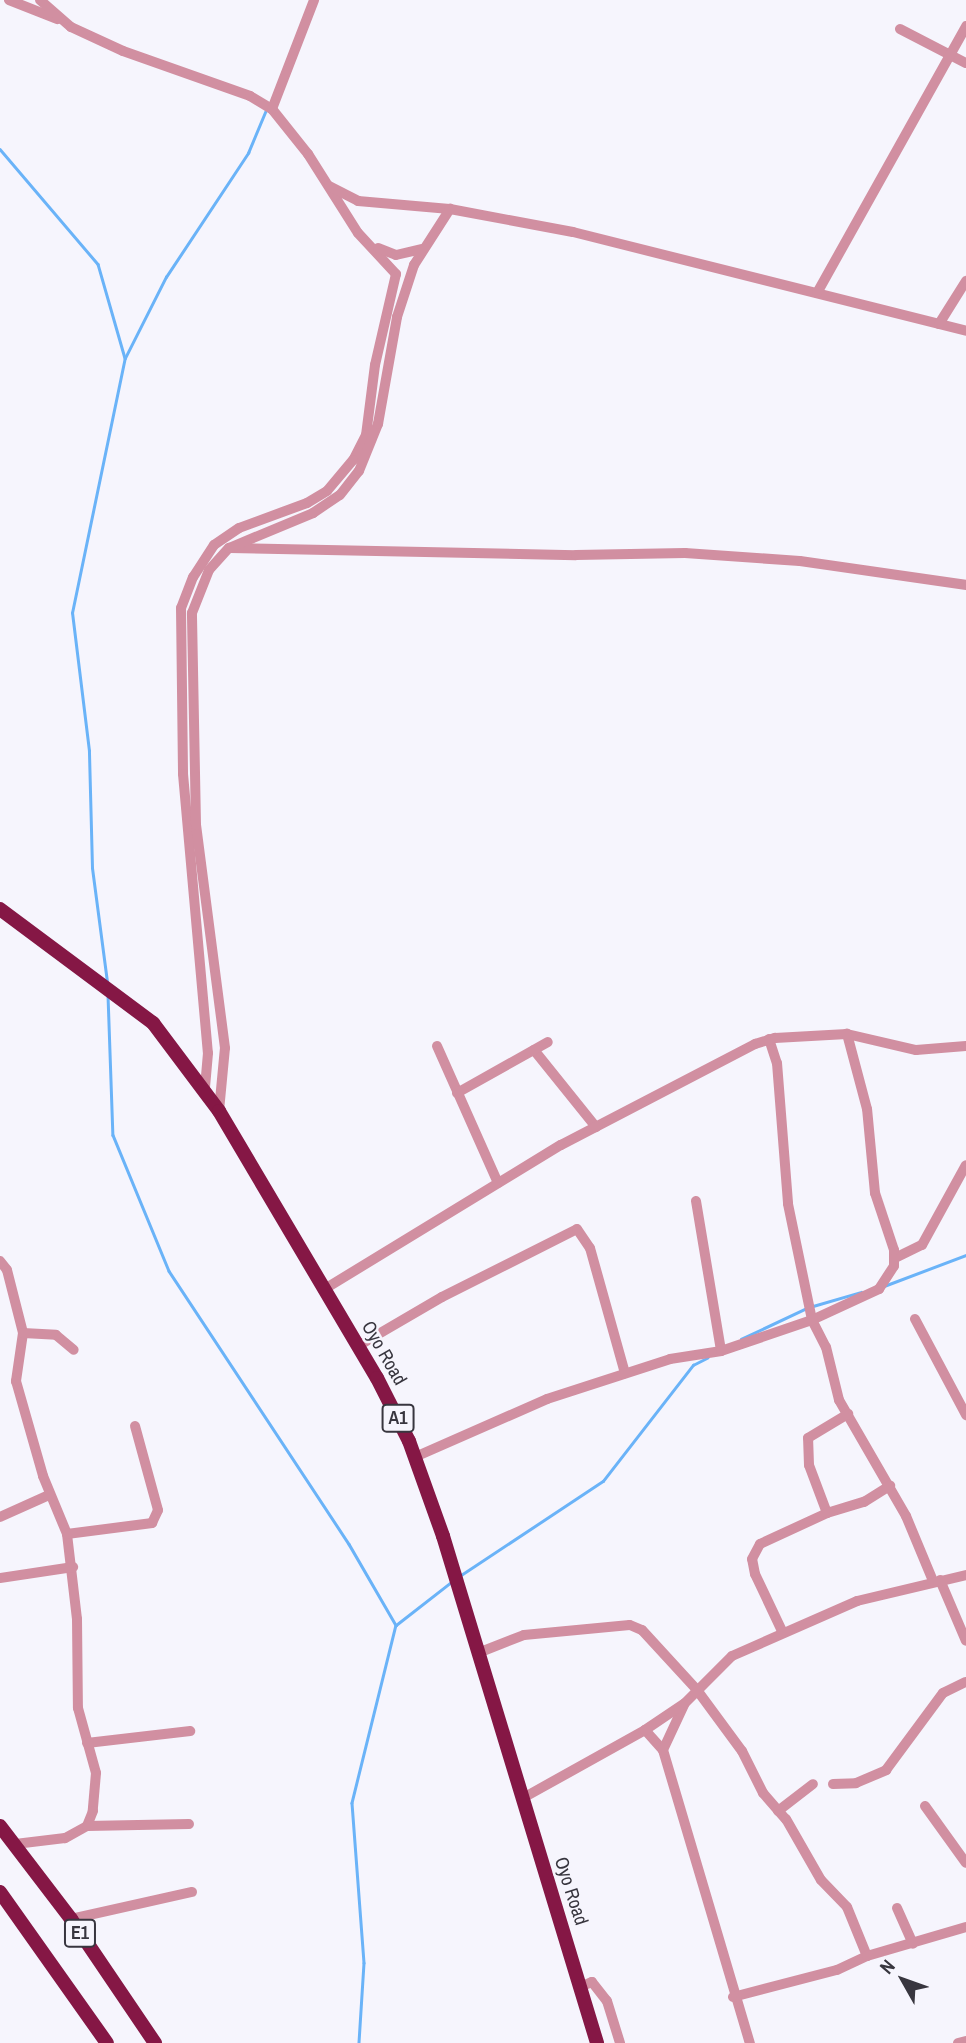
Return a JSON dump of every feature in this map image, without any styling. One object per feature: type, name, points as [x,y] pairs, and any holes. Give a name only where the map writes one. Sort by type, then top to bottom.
[{"type":"highway","name":"Oyo Road","points":[[0,909],[153,1023],[219,1111],[358,1346],[415,1457],[597,2043]]},
{"type":"highway","name":"E1","points":[[0,1826],[71,1919],[155,2043]]},
{"type":"highway","name":"E1","points":[[0,1892],[107,2043]]},
{"type":"street","points":[[9,0],[63,21],[123,51],[250,96],[272,109],[346,215],[396,274],[375,365],[362,445],[327,491],[307,503],[239,528],[214,545],[193,577],[179,621],[188,864],[208,1053],[205,1089]]},
{"type":"street","points":[[33,11],[39,0],[63,21]]},
{"type":"street","points":[[272,109],[314,0]]},
{"type":"street","points":[[817,293],[966,26]]},
{"type":"street","points":[[900,29],[966,62]]},
{"type":"street","points":[[327,185],[358,201],[450,209],[573,232],[966,331]]},
{"type":"street","points":[[346,215],[358,201]]},
{"type":"street","points":[[219,1111],[225,1048],[196,825],[192,613],[209,570],[229,548],[313,513],[340,495],[359,471],[378,424],[397,317],[422,249],[450,209]]},
{"type":"street","points":[[371,244],[396,255],[422,249]]},
{"type":"street","points":[[939,324],[966,281]]},
{"type":"street","points":[[214,545],[229,548],[576,555],[685,553],[800,561],[966,585]]},
{"type":"street","points":[[847,1034],[867,1109],[874,1193],[895,1258]]},
{"type":"street","points":[[323,1290],[596,1126],[769,1039],[847,1034],[916,1050],[966,1046]]},
{"type":"street","points":[[769,1039],[777,1063],[788,1204],[810,1312],[826,1347],[832,1381],[890,1486],[966,1641]]},
{"type":"street","points":[[457,1093],[548,1042]]},
{"type":"street","points":[[437,1046],[498,1183]]},
{"type":"street","points":[[534,1050],[596,1126]]},
{"type":"street","points":[[415,1457],[547,1399],[670,1359],[721,1351],[810,1312],[879,1289],[895,1258],[922,1245],[966,1165]]},
{"type":"street","points":[[696,1201],[721,1351]]},
{"type":"street","points":[[358,1346],[442,1297],[577,1229],[590,1248],[625,1373]]},
{"type":"street","points":[[0,1261],[7,1270],[23,1334],[16,1381],[49,1495],[67,1534],[73,1567],[78,1708],[96,1773],[93,1811],[87,1826]]},
{"type":"street","points":[[915,1319],[966,1415]]},
{"type":"street","points":[[23,1334],[57,1335],[74,1350]]},
{"type":"street","points":[[827,1513],[809,1465],[808,1438],[848,1414]]},
{"type":"street","points":[[67,1534],[152,1522],[158,1510],[135,1426]]},
{"type":"street","points":[[782,1631],[755,1574],[754,1553],[770,1537],[827,1513],[864,1502],[890,1486]]},
{"type":"street","points":[[0,1517],[49,1495]]},
{"type":"street","points":[[0,1577],[73,1567]]},
{"type":"street","points":[[523,1798],[645,1730],[685,1703],[732,1656],[782,1631],[857,1601],[966,1575]]},
{"type":"street","points":[[478,1653],[524,1635],[629,1625],[642,1630],[697,1690],[821,1880],[847,1907],[867,1956]]},
{"type":"street","points":[[833,1784],[856,1783],[886,1770],[943,1693],[966,1682]]},
{"type":"street","points":[[663,1750],[685,1703]]},
{"type":"street","points":[[645,1730],[663,1750],[700,1864],[733,1997],[750,2043]]},
{"type":"street","points":[[88,1743],[190,1731]]},
{"type":"street","points":[[778,1811],[813,1784]]},
{"type":"street","points":[[925,1806],[966,1863]]},
{"type":"street","points":[[15,1844],[65,1838],[87,1826],[189,1824]]},
{"type":"street","points":[[71,1919],[192,1892]]},
{"type":"street","points":[[897,1908],[914,1944]]},
{"type":"street","points":[[733,1997],[837,1970],[867,1956],[966,1927]]},
{"type":"street","points":[[580,1987],[593,1982],[607,2001],[620,2043]]},
{"type":"street","points":[[958,2043],[966,2041]]},
{"type":"waterway","points":[[107,982],[92,868],[89,751],[72,613],[125,358],[166,277],[248,153],[266,110]]},
{"type":"waterway","points":[[0,149],[98,264],[125,358]]},
{"type":"waterway","points":[[108,995],[113,1135],[169,1271],[349,1544],[396,1625],[352,1803],[364,1963],[359,2043]]},
{"type":"waterway","points":[[884,1286],[966,1255]]},
{"type":"waterway","points":[[813,1306],[861,1292]]},
{"type":"waterway","points":[[741,1339],[807,1308]]},
{"type":"waterway","points":[[461,1575],[603,1481],[693,1365],[707,1358]]},
{"type":"waterway","points":[[396,1625],[450,1583]]}]
